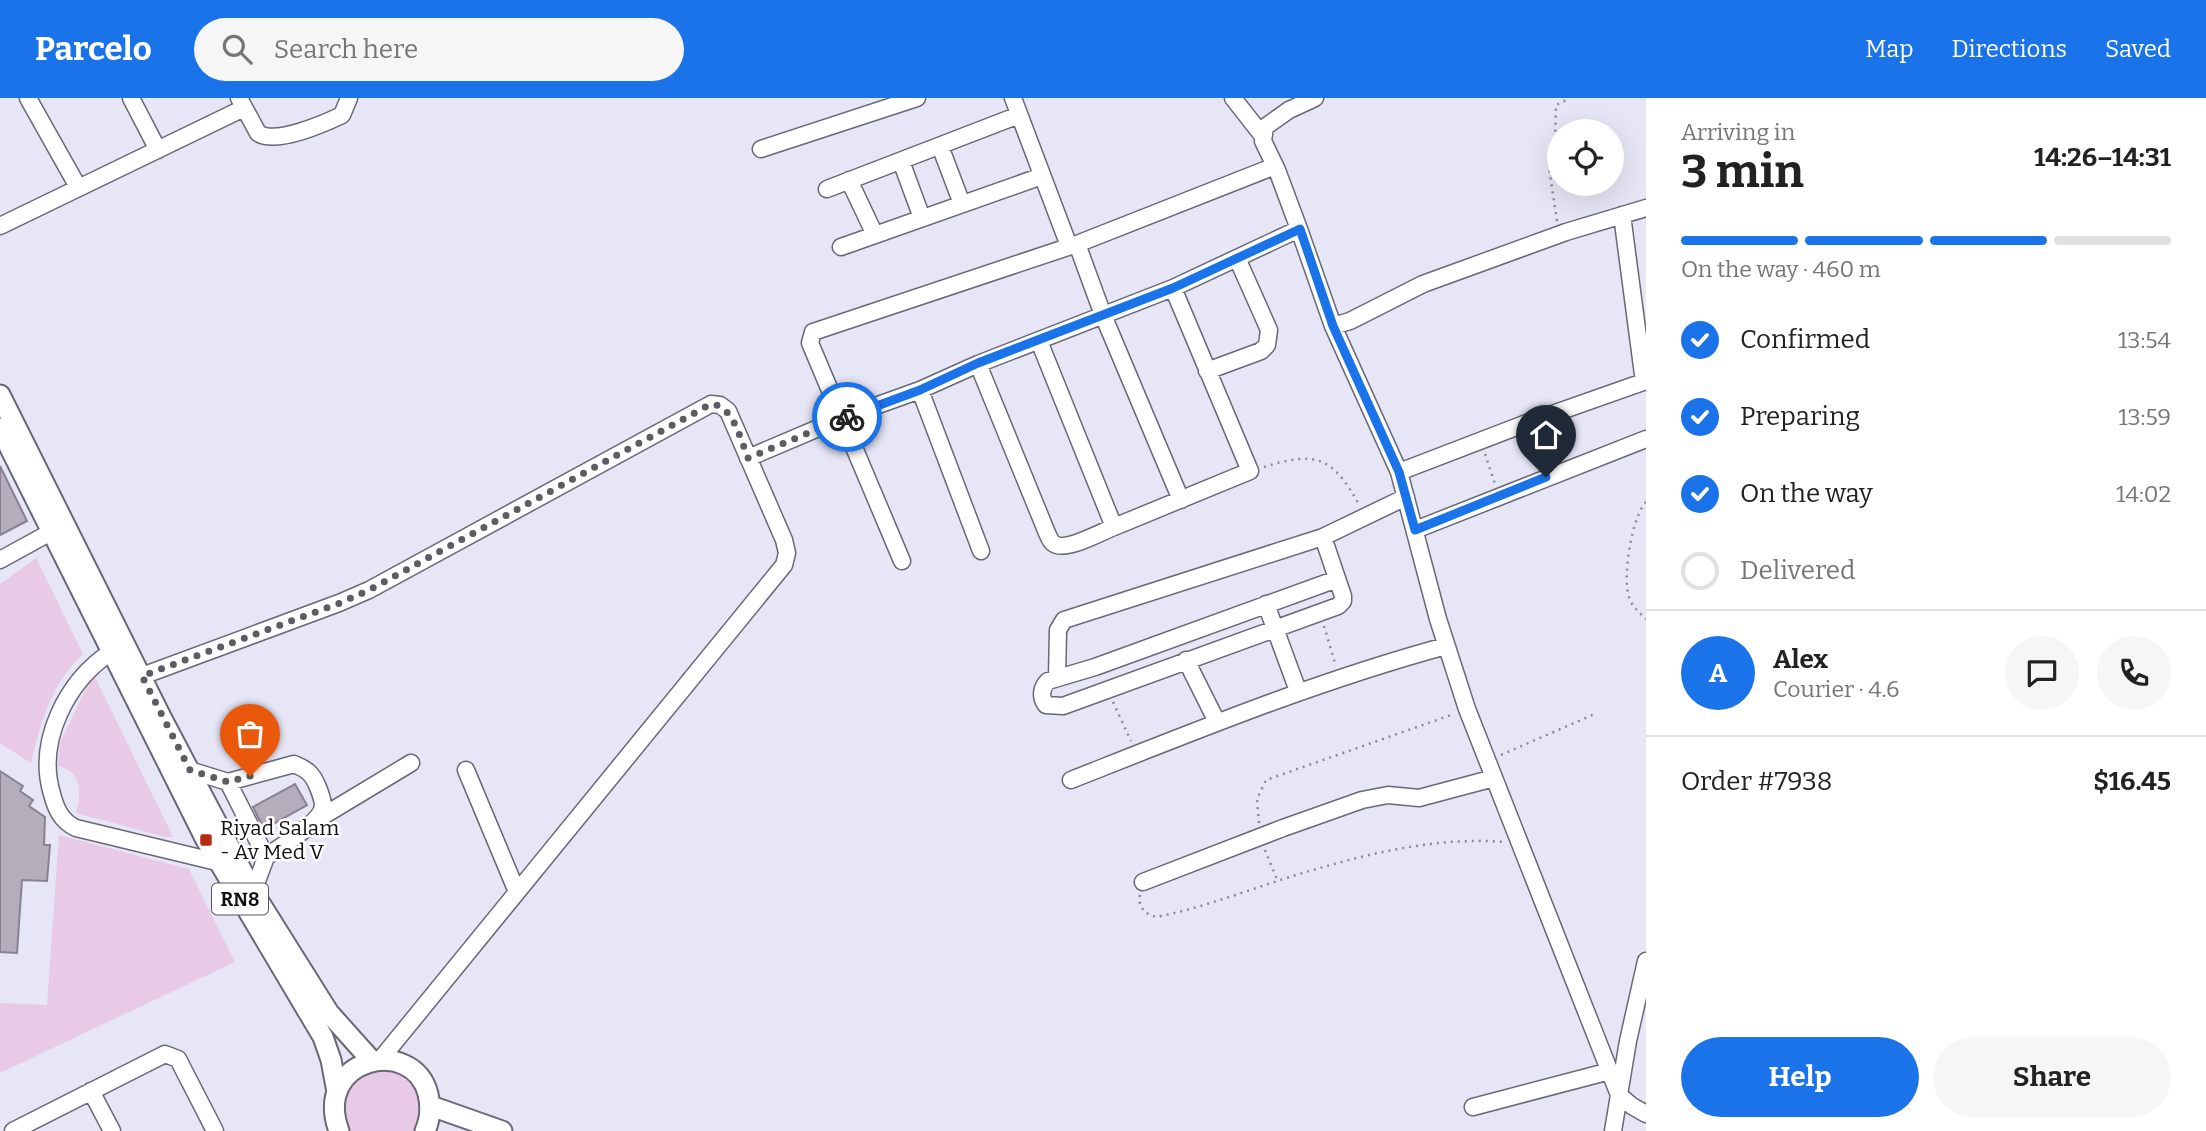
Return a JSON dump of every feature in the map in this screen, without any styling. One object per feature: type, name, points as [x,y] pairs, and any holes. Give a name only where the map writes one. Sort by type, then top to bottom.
[{"type":"main road","name":"RN8","points":[[0,395],[253,892],[329,1013],[376,1060]]},
{"type":"main road","name":"RN8","points":[[0,428],[217,862],[323,1037],[337,1092],[335,1119],[339,1131]]},
{"type":"main road","points":[[337,1092],[350,1072],[376,1060],[399,1063],[415,1072],[426,1088],[431,1106],[425,1131]]},
{"type":"main road","points":[[431,1106],[502,1131]]},
{"type":"street","points":[[28,98],[78,187]]},
{"type":"street","points":[[131,98],[158,150]]},
{"type":"street","points":[[0,226],[158,150],[241,103],[260,135],[277,137],[342,115],[349,98]]},
{"type":"street","points":[[761,149],[917,98]]},
{"type":"street","points":[[1013,98],[1042,176],[1181,500]]},
{"type":"street","points":[[1233,98],[1262,135],[1276,166],[1333,326],[1399,472],[1446,646],[1467,709],[1619,1095],[1646,1114]]},
{"type":"street","points":[[1262,135],[1265,127],[1289,110],[1315,98]]},
{"type":"street","points":[[827,189],[1019,115]]},
{"type":"street","points":[[940,146],[962,204]]},
{"type":"street","points":[[901,160],[922,218]]},
{"type":"street","points":[[902,561],[810,342],[813,332],[1073,245],[1276,166]]},
{"type":"street","points":[[841,247],[1042,176]]},
{"type":"street","points":[[849,180],[875,235]]},
{"type":"street","points":[[1333,326],[1350,321],[1423,284],[1559,235],[1646,208]]},
{"type":"street","points":[[1399,472],[1524,424],[1645,382],[1640,302],[1622,215]]},
{"type":"street","points":[[748,458],[842,418],[920,390],[978,363],[1173,288],[1300,229]]},
{"type":"street","points":[[1207,371],[1261,351],[1269,339],[1269,330],[1237,258]]},
{"type":"street","points":[[978,363],[1047,533],[1054,544],[1062,547],[1075,544],[1250,471],[1173,288]]},
{"type":"street","points":[[1039,341],[1114,527]]},
{"type":"street","points":[[920,390],[981,551]]},
{"type":"street","points":[[142,676],[369,590],[711,404],[720,405],[728,411],[784,540],[787,553],[784,565],[376,1060]]},
{"type":"street","points":[[1415,530],[1646,439]]},
{"type":"street","points":[[1057,678],[1058,630],[1064,620],[1323,537],[1406,497]]},
{"type":"street","points":[[0,560],[51,532]]},
{"type":"street","points":[[1323,537],[1343,596],[1342,604],[1063,706],[1046,705],[1042,697],[1048,681],[1095,667],[1337,579]]},
{"type":"street","points":[[1266,604],[1298,691]]},
{"type":"street","points":[[1070,780],[1298,691],[1446,646]]},
{"type":"street","points":[[111,652],[95,662],[76,683],[54,729],[46,764],[57,809],[67,824],[76,828],[217,862]]},
{"type":"street","points":[[1186,660],[1217,722]]},
{"type":"street","points":[[253,892],[267,857],[316,821],[411,763]]},
{"type":"street","points":[[190,770],[228,782],[294,764],[304,768],[312,775],[322,797],[323,809],[316,821]]},
{"type":"street","points":[[466,770],[517,892]]},
{"type":"street","points":[[1143,881],[1260,836],[1378,796],[1419,798],[1494,778]]},
{"type":"street","points":[[228,782],[267,857]]},
{"type":"street","points":[[1613,1131],[1646,961]]},
{"type":"street","points":[[13,1131],[166,1054],[178,1059],[215,1131]]},
{"type":"street","points":[[1473,1108],[1610,1071]]},
{"type":"street","points":[[91,1091],[112,1131]]},
{"type":"path","points":[[1559,235],[1549,159],[1555,142],[1556,105],[1570,98]]},
{"type":"path","points":[[1524,424],[1546,477]]},
{"type":"path","points":[[1480,441],[1500,496]]},
{"type":"path","points":[[1250,471],[1291,459],[1313,459],[1328,464],[1345,479],[1365,515]]},
{"type":"path","points":[[1646,502],[1634,524],[1625,579],[1633,606],[1646,619]]},
{"type":"path","points":[[1320,613],[1339,677]]},
{"type":"path","points":[[1107,689],[1137,753]]},
{"type":"path","points":[[1278,882],[1260,836],[1257,799],[1266,780],[1467,709]]},
{"type":"path","points":[[1488,761],[1597,713]]},
{"type":"path","points":[[1143,881],[1139,901],[1144,912],[1156,917],[1319,868],[1415,846],[1470,841],[1520,844]]},
{"type":"shaded area","points":[[36,558],[83,654],[72,665],[55,691],[43,719],[31,763],[0,743],[0,584]]},
{"type":"shaded area","points":[[95,677],[173,837],[76,813],[78,784],[72,773],[58,766],[60,743],[89,682]]},
{"type":"shaded area","points":[[59,835],[189,869],[235,962],[0,1073],[0,1003],[47,1005]]},
{"type":"shaded area","points":[[393,1069],[410,1077],[423,1102],[417,1131],[350,1131],[345,1106],[352,1083],[365,1072]]},
{"type":"building","points":[[0,466],[27,521],[0,535]]},
{"type":"building","points":[[0,771],[23,786],[20,791],[33,800],[29,806],[45,817],[44,845],[50,845],[47,881],[22,880],[17,953],[0,952]]},
{"type":"building","points":[[295,784],[307,805],[264,829],[253,807]]},
{"type":"way so far","points":[[250,776],[228,782],[190,770],[142,676],[369,590],[711,404],[720,405],[728,411],[748,458],[847,417]]},
{"type":"place","name":"Riyad Salam - Av Med V","points":[[206,840]]},
{"type":"route","points":[[847,417],[1173,288],[1300,229],[1333,326],[1367,407],[1379,426],[1399,472],[1415,530],[1546,477]]}]
